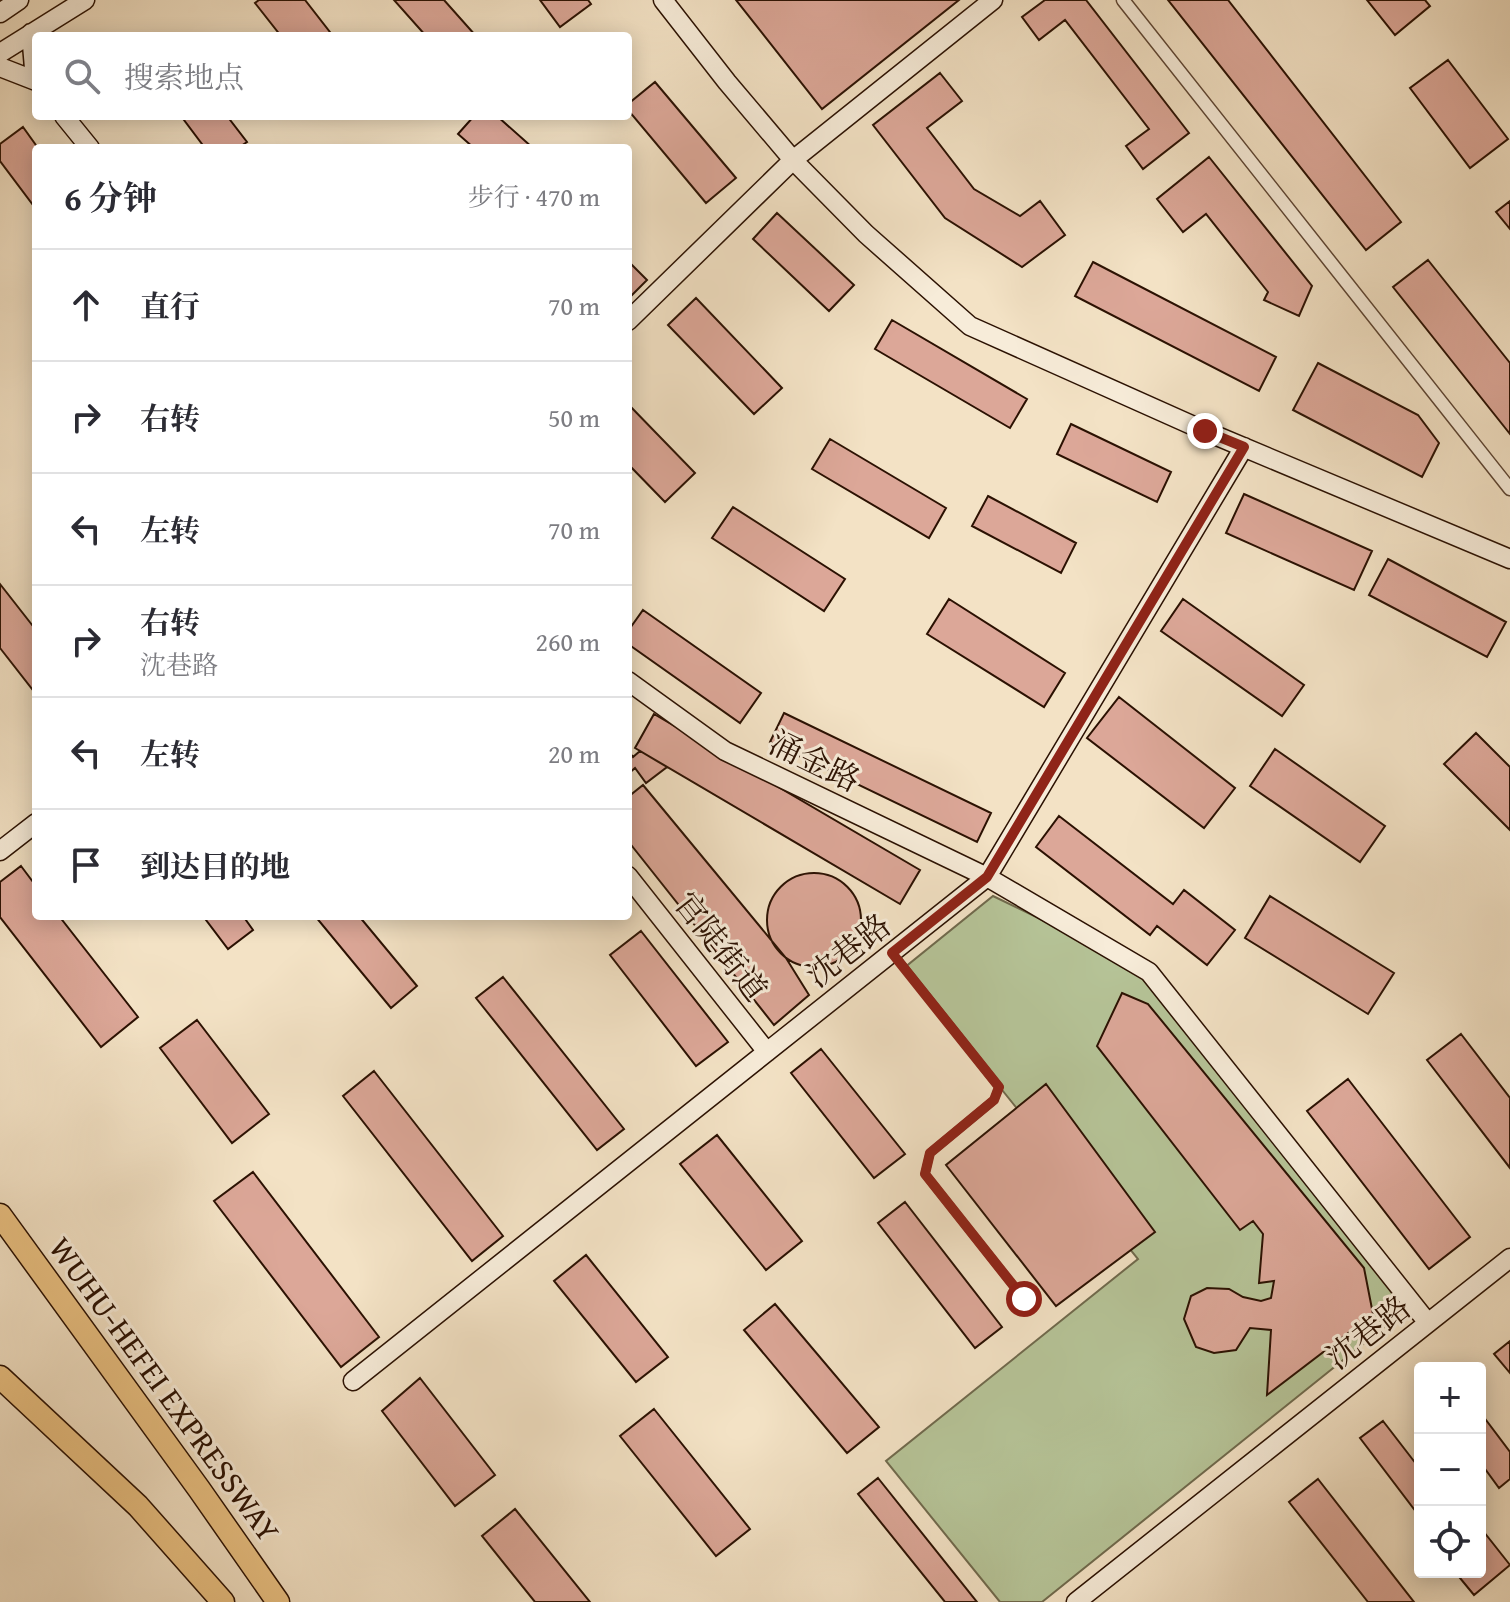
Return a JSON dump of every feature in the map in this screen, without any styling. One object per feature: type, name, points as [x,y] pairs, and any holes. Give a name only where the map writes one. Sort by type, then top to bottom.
[{"type":"highway","name":"WUHU-HEFEI EXPRESSWAY","points":[[0,1215],[278,1602]]},
{"type":"highway","points":[[0,1377],[138,1506],[223,1602]]},
{"type":"street","points":[[0,13],[19,0]]},
{"type":"street","points":[[33,32],[85,0]]},
{"type":"street","points":[[663,0],[793,160],[866,234],[970,326],[1244,447],[1510,559]]},
{"type":"street","points":[[632,317],[793,160],[993,0]]},
{"type":"street","points":[[1123,0],[1510,489]]},
{"type":"street","points":[[0,53],[31,33],[32,45]]},
{"type":"street","points":[[0,67],[32,79]]},
{"type":"street","points":[[67,120],[87,144]]},
{"type":"street","name":"沈巷路","points":[[353,1381],[987,877],[1244,447]]},
{"type":"street","name":"涌金路","points":[[632,684],[725,751],[987,877],[1149,972],[1428,1323]]},
{"type":"street","points":[[0,851],[32,826]]},
{"type":"street","name":"官陡街道","points":[[632,881],[767,1052]]},
{"type":"street","name":"沈巷路","points":[[1076,1602],[1510,1258]]},
{"type":"lane","points":[[892,953],[999,1087],[994,1100],[930,1153],[925,1174],[1024,1299]]},
{"type":"green space","points":[[993,896],[1149,972],[1394,1295],[1393,1320],[1042,1602],[1000,1602],[886,1461],[1138,1259],[904,968]]},
{"type":"building","points":[[259,0],[305,0],[330,32],[278,32],[255,3]]},
{"type":"building","points":[[394,0],[444,0],[472,32],[422,32]]},
{"type":"building","points":[[540,0],[588,0],[591,4],[560,27]]},
{"type":"building","points":[[736,0],[959,0],[822,109]]},
{"type":"building","points":[[1045,0],[1086,0],[1189,133],[1143,169],[1126,146],[1149,129],[1065,20],[1039,40],[1022,17]]},
{"type":"building","points":[[1168,0],[1228,0],[1401,222],[1366,250]]},
{"type":"building","points":[[1367,0],[1425,0],[1430,6],[1395,35]]},
{"type":"building","points":[[1448,60],[1508,139],[1470,168],[1410,88]]},
{"type":"building","points":[[940,73],[962,101],[927,128],[974,189],[1020,216],[1040,201],[1065,235],[1022,267],[945,218],[873,125]]},
{"type":"building","points":[[655,82],[736,178],[706,203],[632,115],[632,101]]},
{"type":"building","points":[[184,120],[230,120],[247,142],[244,144],[202,144]]},
{"type":"building","points":[[470,120],[502,120],[528,144],[469,144],[458,134]]},
{"type":"building","points":[[23,127],[35,144],[32,144],[32,204],[0,161],[0,144]]},
{"type":"building","points":[[1209,157],[1312,286],[1299,316],[1264,300],[1268,292],[1206,214],[1183,232],[1157,199]]},
{"type":"building","points":[[1510,201],[1510,229],[1496,212]]},
{"type":"building","points":[[777,213],[854,285],[829,311],[753,239]]},
{"type":"building","points":[[1428,260],[1510,363],[1510,434],[1393,287]]},
{"type":"building","points":[[1093,262],[1276,357],[1259,391],[1075,296]]},
{"type":"building","points":[[632,265],[647,280],[632,295]]},
{"type":"building","points":[[696,298],[782,388],[754,414],[668,325]]},
{"type":"building","points":[[892,320],[1027,399],[1010,428],[875,349]]},
{"type":"building","points":[[1318,363],[1418,415],[1439,443],[1422,477],[1293,410]]},
{"type":"building","points":[[632,408],[695,473],[665,502],[632,468]]},
{"type":"building","points":[[1071,424],[1171,472],[1157,502],[1057,454]]},
{"type":"building","points":[[830,439],[946,508],[929,538],[812,469]]},
{"type":"building","points":[[1244,494],[1372,551],[1354,590],[1226,533]]},
{"type":"building","points":[[988,496],[1076,543],[1061,573],[972,526]]},
{"type":"building","points":[[733,507],[845,579],[824,611],[712,538]]},
{"type":"building","points":[[1388,559],[1506,622],[1487,657],[1369,595]]},
{"type":"building","points":[[0,584],[32,625],[32,689],[0,648]]},
{"type":"building","points":[[949,599],[1065,673],[1044,707],[927,634]]},
{"type":"building","points":[[1183,599],[1304,685],[1282,716],[1161,631]]},
{"type":"building","points":[[643,610],[761,693],[740,723],[632,647],[632,625]]},
{"type":"building","points":[[1119,697],[1235,788],[1204,828],[1087,738]]},
{"type":"building","points":[[784,713],[991,813],[977,842],[770,742]]},
{"type":"building","points":[[654,714],[920,870],[900,904],[635,748]]},
{"type":"building","points":[[1476,733],[1510,767],[1510,830],[1444,764]]},
{"type":"building","points":[[1275,749],[1385,826],[1360,862],[1250,786]]},
{"type":"building","points":[[640,751],[667,767],[646,783],[635,768],[632,771],[632,756]]},
{"type":"building","points":[[643,785],[786,958],[809,995],[774,1025],[632,846],[632,794]]},
{"type":"building","points":[[1059,816],[1173,904],[1184,890],[1235,930],[1207,965],[1157,926],[1150,935],[1036,847]]},
{"type":"building","points":[[21,866],[32,881],[32,920],[62,920],[138,1017],[101,1047],[0,917],[0,882]]},
{"type":"building","points":[[814,873],[832,877],[847,887],[857,902],[861,920],[857,938],[847,953],[832,963],[814,967],[796,963],[781,953],[771,938],[767,920],[771,902],[781,887],[796,877]]},
{"type":"building","points":[[1270,896],[1394,973],[1368,1014],[1245,938]]},
{"type":"building","points":[[206,920],[246,920],[253,930],[228,949]]},
{"type":"building","points":[[318,920],[362,920],[417,986],[391,1008]]},
{"type":"building","points":[[641,931],[728,1042],[696,1066],[610,955]]},
{"type":"building","points":[[503,977],[624,1129],[597,1150],[476,998]]},
{"type":"building","points":[[1122,993],[1148,1004],[1364,1268],[1373,1314],[1267,1395],[1271,1330],[1250,1328],[1236,1350],[1214,1353],[1196,1347],[1184,1319],[1191,1296],[1207,1288],[1229,1289],[1243,1297],[1261,1301],[1271,1298],[1274,1281],[1259,1283],[1263,1234],[1253,1221],[1240,1230],[1097,1046]]},
{"type":"building","points":[[197,1020],[269,1114],[232,1143],[160,1048]]},
{"type":"building","points":[[1461,1034],[1510,1098],[1510,1168],[1427,1060]]},
{"type":"building","points":[[821,1049],[905,1154],[874,1178],[791,1073]]},
{"type":"building","points":[[374,1071],[503,1236],[472,1261],[343,1096]]},
{"type":"building","points":[[1348,1079],[1470,1237],[1429,1269],[1307,1111]]},
{"type":"building","points":[[1046,1084],[1155,1232],[1056,1306],[946,1165]]},
{"type":"building","points":[[717,1135],[802,1241],[766,1270],[680,1164]]},
{"type":"building","points":[[253,1172],[379,1337],[341,1367],[214,1201]]},
{"type":"building","points":[[905,1202],[1002,1327],[975,1348],[878,1223]]},
{"type":"building","points":[[586,1255],[668,1357],[636,1382],[554,1281]]},
{"type":"building","points":[[775,1304],[879,1427],[847,1453],[744,1330]]},
{"type":"building","points":[[1510,1341],[1510,1373],[1494,1354]]},
{"type":"building","points":[[420,1378],[495,1475],[455,1506],[382,1411]]},
{"type":"building","points":[[654,1409],[750,1529],[716,1556],[620,1436]]},
{"type":"building","points":[[1486,1420],[1510,1452],[1510,1479],[1499,1488],[1486,1470]]},
{"type":"building","points":[[1383,1421],[1414,1461],[1414,1509],[1360,1438]]},
{"type":"building","points":[[878,1478],[977,1602],[945,1602],[858,1494]]},
{"type":"building","points":[[1318,1479],[1414,1602],[1368,1602],[1289,1502]]},
{"type":"building","points":[[515,1509],[590,1602],[535,1602],[482,1536]]},
{"type":"building","points":[[1486,1535],[1510,1565],[1474,1595],[1460,1578],[1486,1578]]},
{"type":"route","points":[[1024,1299],[925,1174],[930,1153],[994,1100],[999,1087],[892,953],[987,877],[1244,447],[1205,431]]}]
